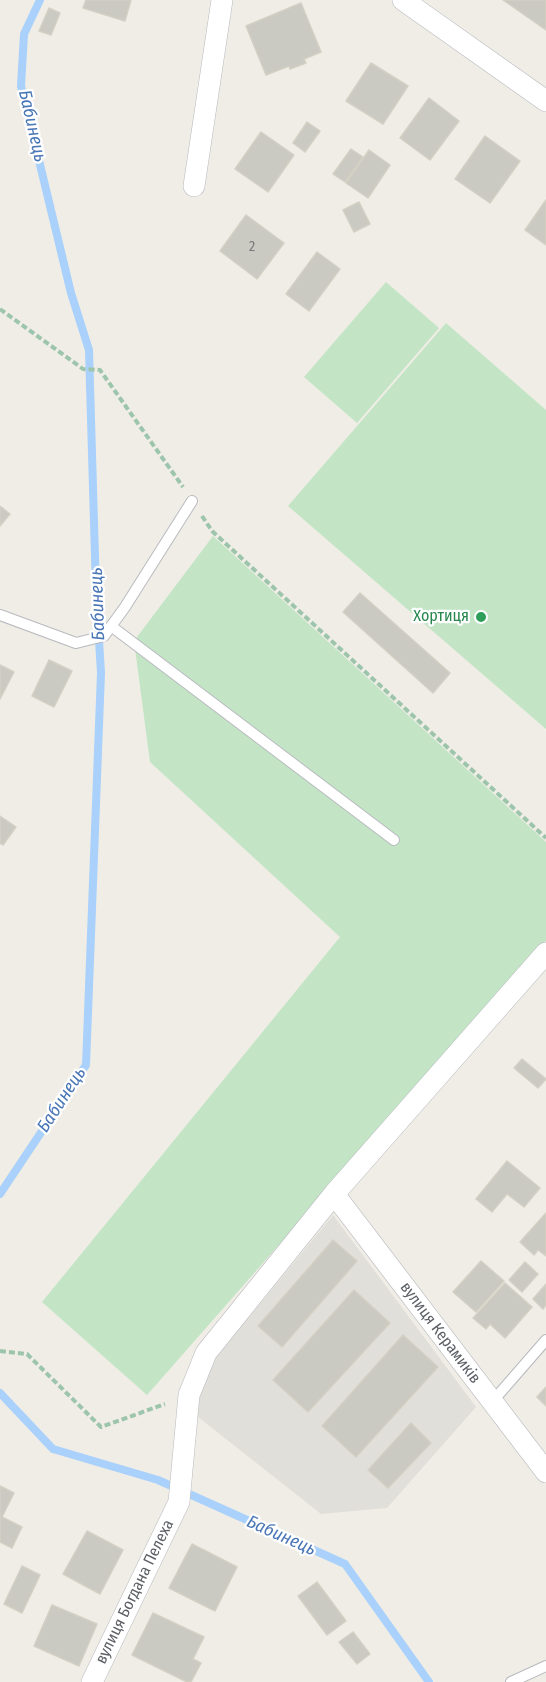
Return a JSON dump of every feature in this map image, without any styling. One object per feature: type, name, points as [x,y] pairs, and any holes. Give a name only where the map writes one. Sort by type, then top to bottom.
[{"type":"street","points":[[194,186],[222,0]]},
{"type":"street","points":[[403,0],[546,101]]},
{"type":"street","points":[[189,1395],[206,1353],[334,1194],[546,953]]},
{"type":"street","name":"вулиця Керамиків","points":[[334,1194],[546,1472]]},
{"type":"street","name":"вулиця Богдана Пелеха","points":[[92,1682],[179,1502],[189,1395]]},
{"type":"lane","points":[[0,615],[76,643],[104,636],[192,501]]},
{"type":"lane","points":[[111,626],[394,840]]},
{"type":"lane","points":[[492,1402],[546,1340]]},
{"type":"lane","points":[[511,1682],[546,1666]]},
{"type":"path","points":[[0,309],[83,369],[100,370],[212,531],[546,838]]},
{"type":"path","points":[[1,1350],[27,1354],[101,1427],[189,1395]]},
{"type":"shaded area","points":[[333,1215],[476,1407],[387,1508],[321,1514],[193,1413],[215,1359]]},
{"type":"green space","points":[[386,282],[439,328],[357,423],[304,377]]},
{"type":"green space","name":"Хортиця","points":[[446,323],[546,410],[546,729],[288,506]]},
{"type":"green space","points":[[213,536],[546,842],[546,941],[147,1395],[42,1302],[340,937],[150,762],[134,641]]},
{"type":"building","points":[[86,0],[131,0],[125,21],[83,8]]},
{"type":"building","points":[[503,0],[546,0],[546,30]]},
{"type":"building","points":[[301,3],[321,52],[304,59],[306,63],[290,69],[289,66],[266,75],[246,26]]},
{"type":"building","points":[[49,8],[60,13],[51,35],[39,31]]},
{"type":"building","points":[[371,63],[408,86],[383,124],[346,101]]},
{"type":"building","points":[[429,98],[459,121],[430,160],[400,138]]},
{"type":"building","points":[[307,122],[320,131],[305,152],[293,143]]},
{"type":"building","points":[[261,132],[294,155],[268,192],[235,169]]},
{"type":"building","points":[[485,136],[520,161],[490,203],[455,179]]},
{"type":"building","points":[[351,149],[363,157],[345,182],[333,174]]},
{"type":"building","points":[[369,150],[390,165],[368,198],[346,183]]},
{"type":"building","points":[[546,200],[546,245],[525,230]]},
{"type":"building","points":[[359,202],[370,224],[354,232],[343,210]]},
{"type":"building","points":[[246,215],[284,243],[257,279],[220,251]]},
{"type":"building","points":[[317,252],[340,269],[309,311],[286,294]]},
{"type":"building","points":[[0,506],[10,514],[0,526]]},
{"type":"building","points":[[360,593],[450,673],[433,693],[343,612]]},
{"type":"building","points":[[49,660],[72,671],[54,707],[32,696]]},
{"type":"building","points":[[0,665],[14,672],[0,699]]},
{"type":"building","points":[[0,816],[16,827],[3,845],[0,843]]},
{"type":"building","points":[[522,1059],[546,1079],[538,1088],[514,1068]]},
{"type":"building","points":[[507,1161],[540,1188],[524,1207],[507,1194],[492,1212],[476,1199]]},
{"type":"building","points":[[546,1213],[546,1256],[538,1250],[534,1255],[520,1242]]},
{"type":"building","points":[[333,1240],[357,1261],[282,1347],[258,1326]]},
{"type":"building","points":[[481,1261],[504,1281],[476,1312],[453,1292]]},
{"type":"building","points":[[525,1262],[538,1274],[522,1292],[509,1280]]},
{"type":"building","points":[[505,1283],[532,1307],[505,1338],[490,1324],[486,1329],[473,1318]]},
{"type":"building","points":[[546,1284],[546,1305],[543,1309],[533,1299]]},
{"type":"building","points":[[354,1290],[390,1323],[308,1412],[273,1380]]},
{"type":"building","points":[[403,1335],[438,1367],[356,1457],[322,1426]]},
{"type":"building","points":[[546,1387],[546,1406],[537,1397]]},
{"type":"building","points":[[411,1423],[431,1443],[388,1488],[368,1470]]},
{"type":"building","points":[[0,1486],[14,1493],[2,1517],[22,1527],[12,1548],[0,1542]]},
{"type":"building","points":[[87,1531],[123,1550],[100,1594],[63,1574]]},
{"type":"building","points":[[192,1544],[237,1567],[215,1611],[169,1588]]},
{"type":"building","points":[[22,1566],[40,1575],[22,1613],[4,1604]]},
{"type":"building","points":[[317,1582],[346,1621],[327,1635],[298,1596]]},
{"type":"building","points":[[52,1605],[97,1624],[79,1666],[34,1646]]},
{"type":"building","points":[[153,1613],[204,1637],[193,1659],[201,1663],[191,1682],[132,1655]]},
{"type":"building","points":[[353,1632],[370,1654],[357,1664],[339,1642]]},
{"type":"waterway","name":"Бабинець","points":[[0,1194],[86,1065],[101,673],[96,591],[89,350],[71,293],[21,86],[24,34],[40,0]]},
{"type":"waterway","name":"Бабинець","points":[[0,1393],[53,1449],[158,1480],[345,1564],[429,1682]]},
{"type":"place","name":"Хортиця","points":[[481,617]]}]
